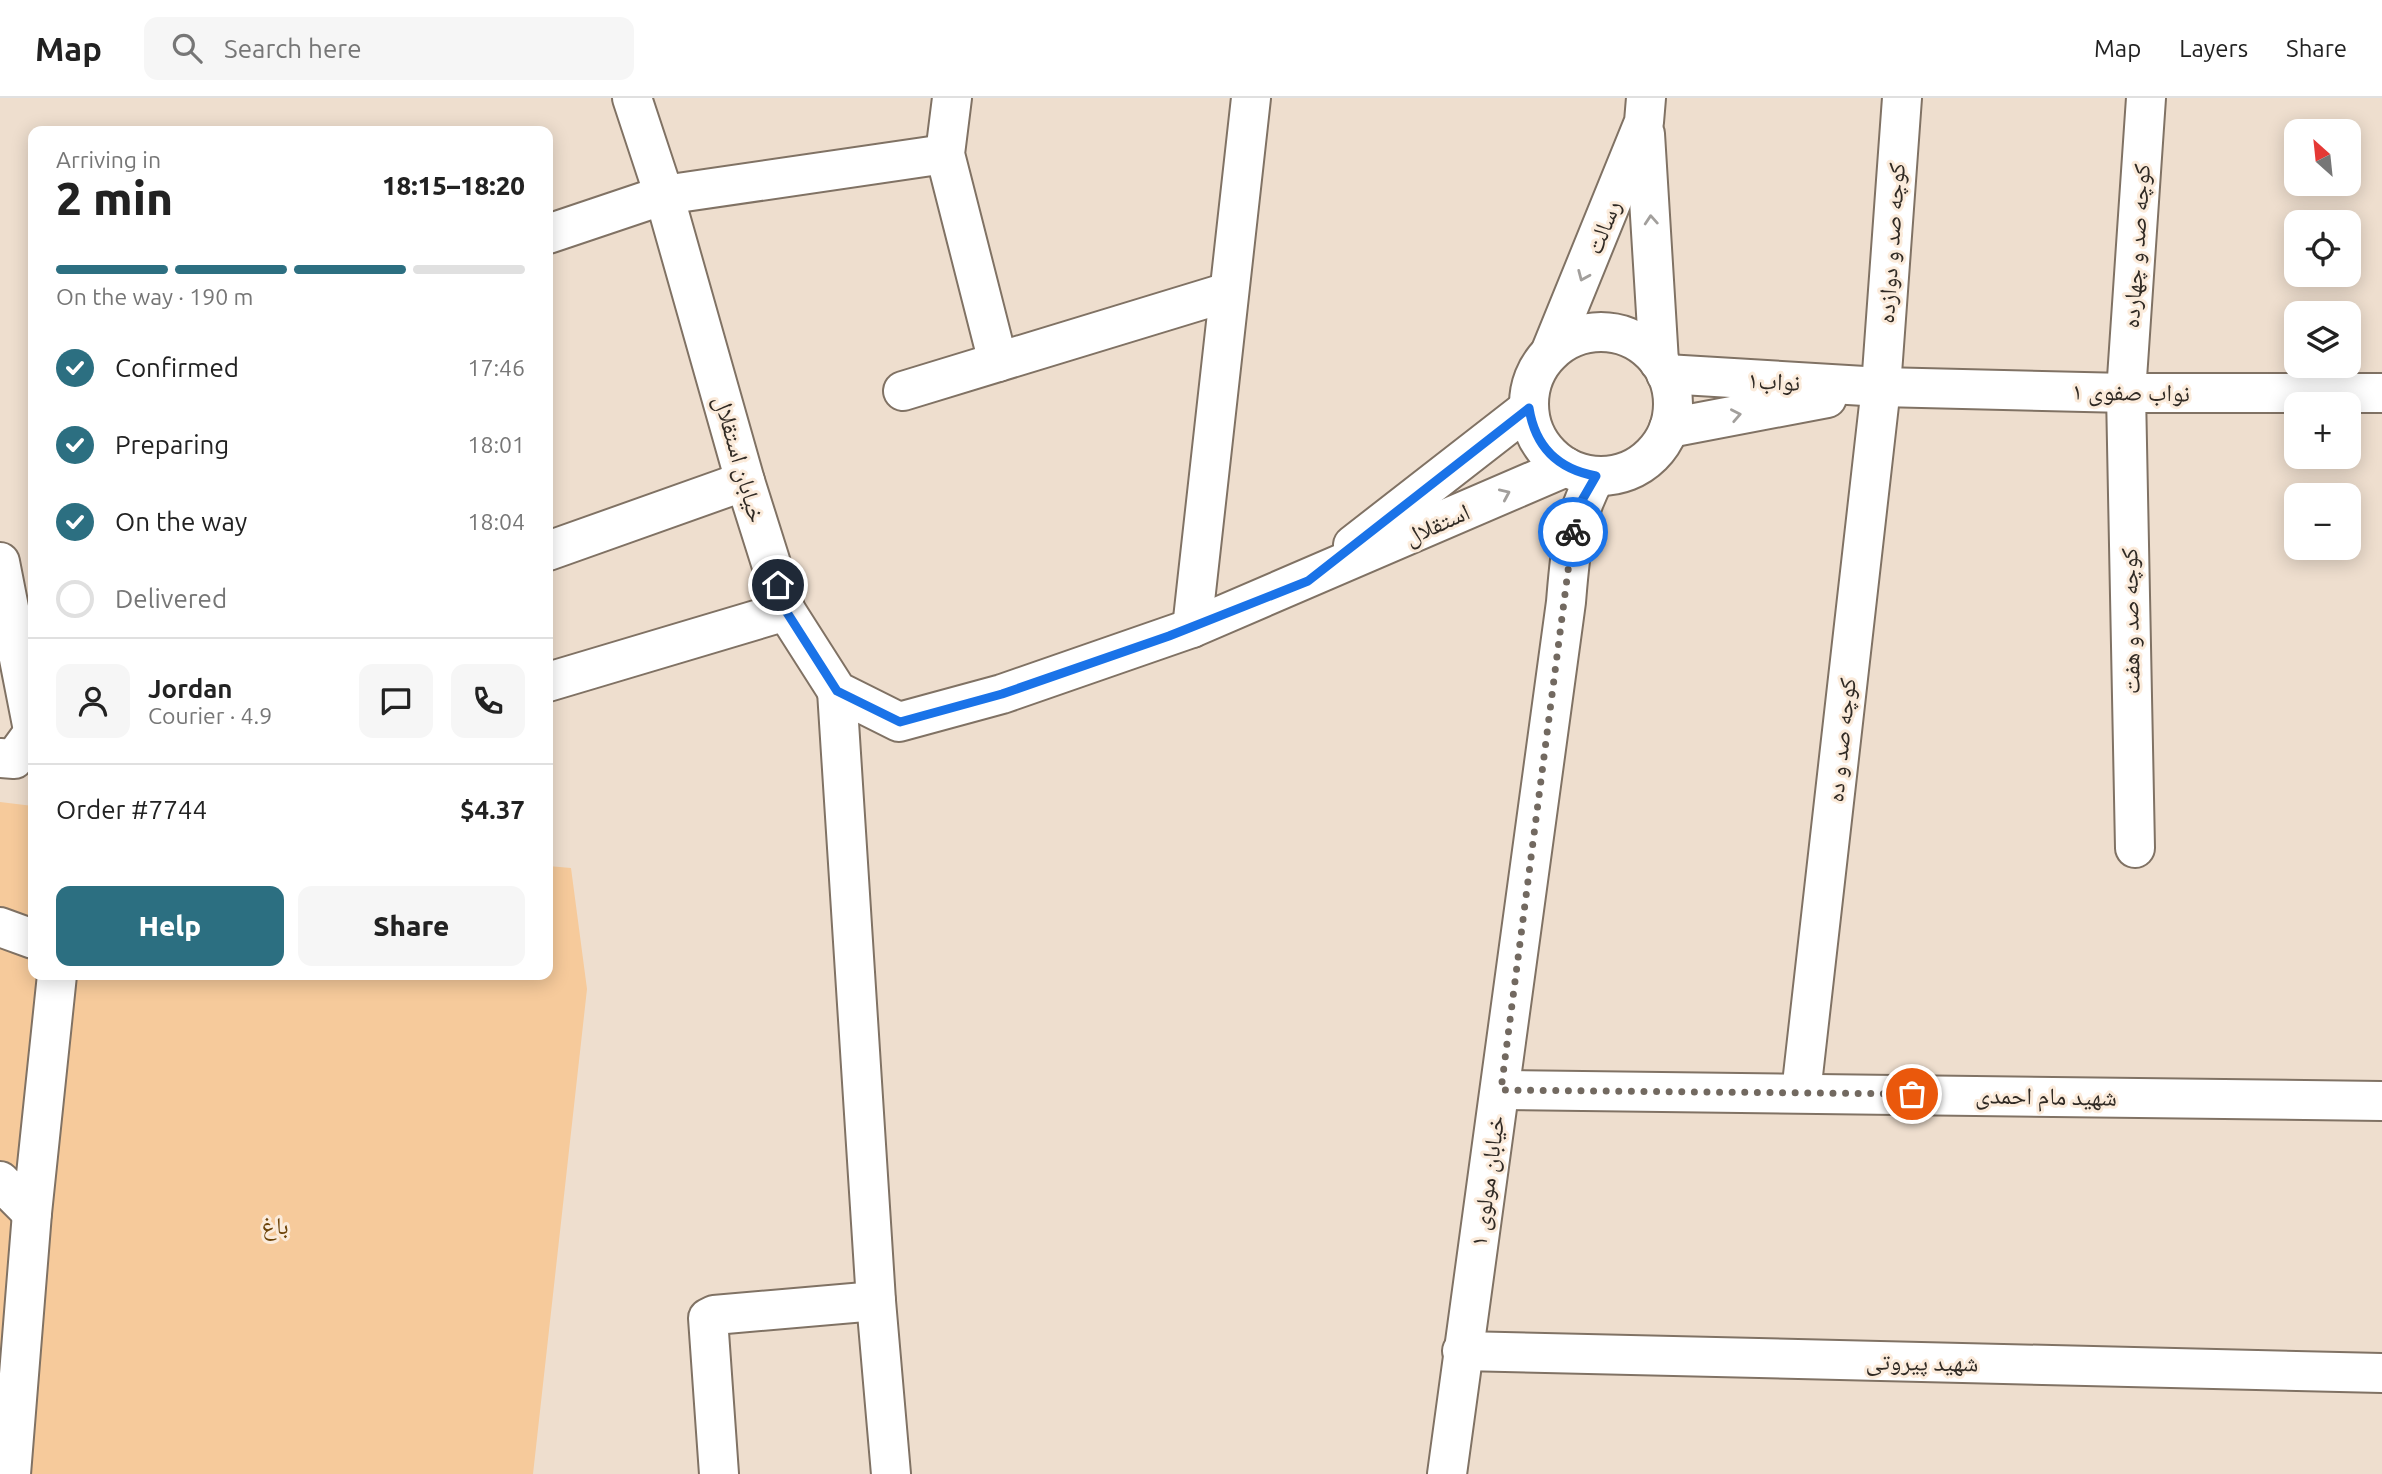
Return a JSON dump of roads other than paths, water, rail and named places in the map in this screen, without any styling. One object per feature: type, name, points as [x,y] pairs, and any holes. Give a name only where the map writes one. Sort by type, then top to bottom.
[{"type":"street","name":"خیابان استقلال","points":[[632,98],[664,195],[786,611],[837,691]]},
{"type":"street","points":[[952,98],[945,154],[998,362]]},
{"type":"street","points":[[1192,628],[1251,98]]},
{"type":"street","name":"کوچه صد و دوازده","points":[[1881,387],[1902,98]]},
{"type":"street","name":"کوچه صد و چهارده","points":[[2126,393],[2146,98]]},
{"type":"street","points":[[1645,110],[1663,368],[1673,401],[1669,428],[1652,455],[1640,464],[1619,473],[1581,472],[1544,448],[1536,436],[1529,408],[1534,379],[1550,353],[1577,337],[1608,333],[1638,342],[1663,368]]},
{"type":"street","name":"رسالت","points":[[1550,353],[1645,110]]},
{"type":"street","points":[[553,232],[664,195],[945,154]]},
{"type":"street","points":[[903,391],[1228,292]]},
{"type":"street","name":"نواب۱","points":[[1663,368],[1881,387]]},
{"type":"street","points":[[1669,428],[1881,387]]},
{"type":"street","name":"نواب صفوی ۱","points":[[1881,387],[2126,393],[2382,393]]},
{"type":"street","name":"کوچه صد و ده","points":[[1801,1093],[1881,387]]},
{"type":"street","name":"کوچه صد و هفت","points":[[2126,393],[2135,848]]},
{"type":"street","points":[[891,1474],[876,1301],[837,691],[900,722],[1002,694],[1192,628],[1308,581],[1529,408]]},
{"type":"street","name":"استقلال","points":[[1308,581],[1581,472]]},
{"type":"street","name":"خیابان مولوی ۱","points":[[1447,1474],[1566,602],[1571,540],[1581,502],[1581,472]]},
{"type":"street","points":[[553,549],[746,481]]},
{"type":"street","points":[[0,562],[28,705]]},
{"type":"street","points":[[553,681],[786,611]]},
{"type":"street","points":[[0,758],[14,760],[28,739]]},
{"type":"street","points":[[0,927],[28,937]]},
{"type":"street","points":[[11,1474],[9,1393],[16,1221],[56,980]]},
{"type":"street","name":"شهید مام احمدی","points":[[1501,1090],[2382,1101]]},
{"type":"street","points":[[0,1181],[16,1221]]},
{"type":"street","points":[[719,1474],[708,1318],[773,1308],[876,1301]]},
{"type":"street","name":"شهید پیروتی","points":[[1462,1351],[2382,1373]]},
{"type":"park label","name":"باغ","points":[[275,1225]]}]
